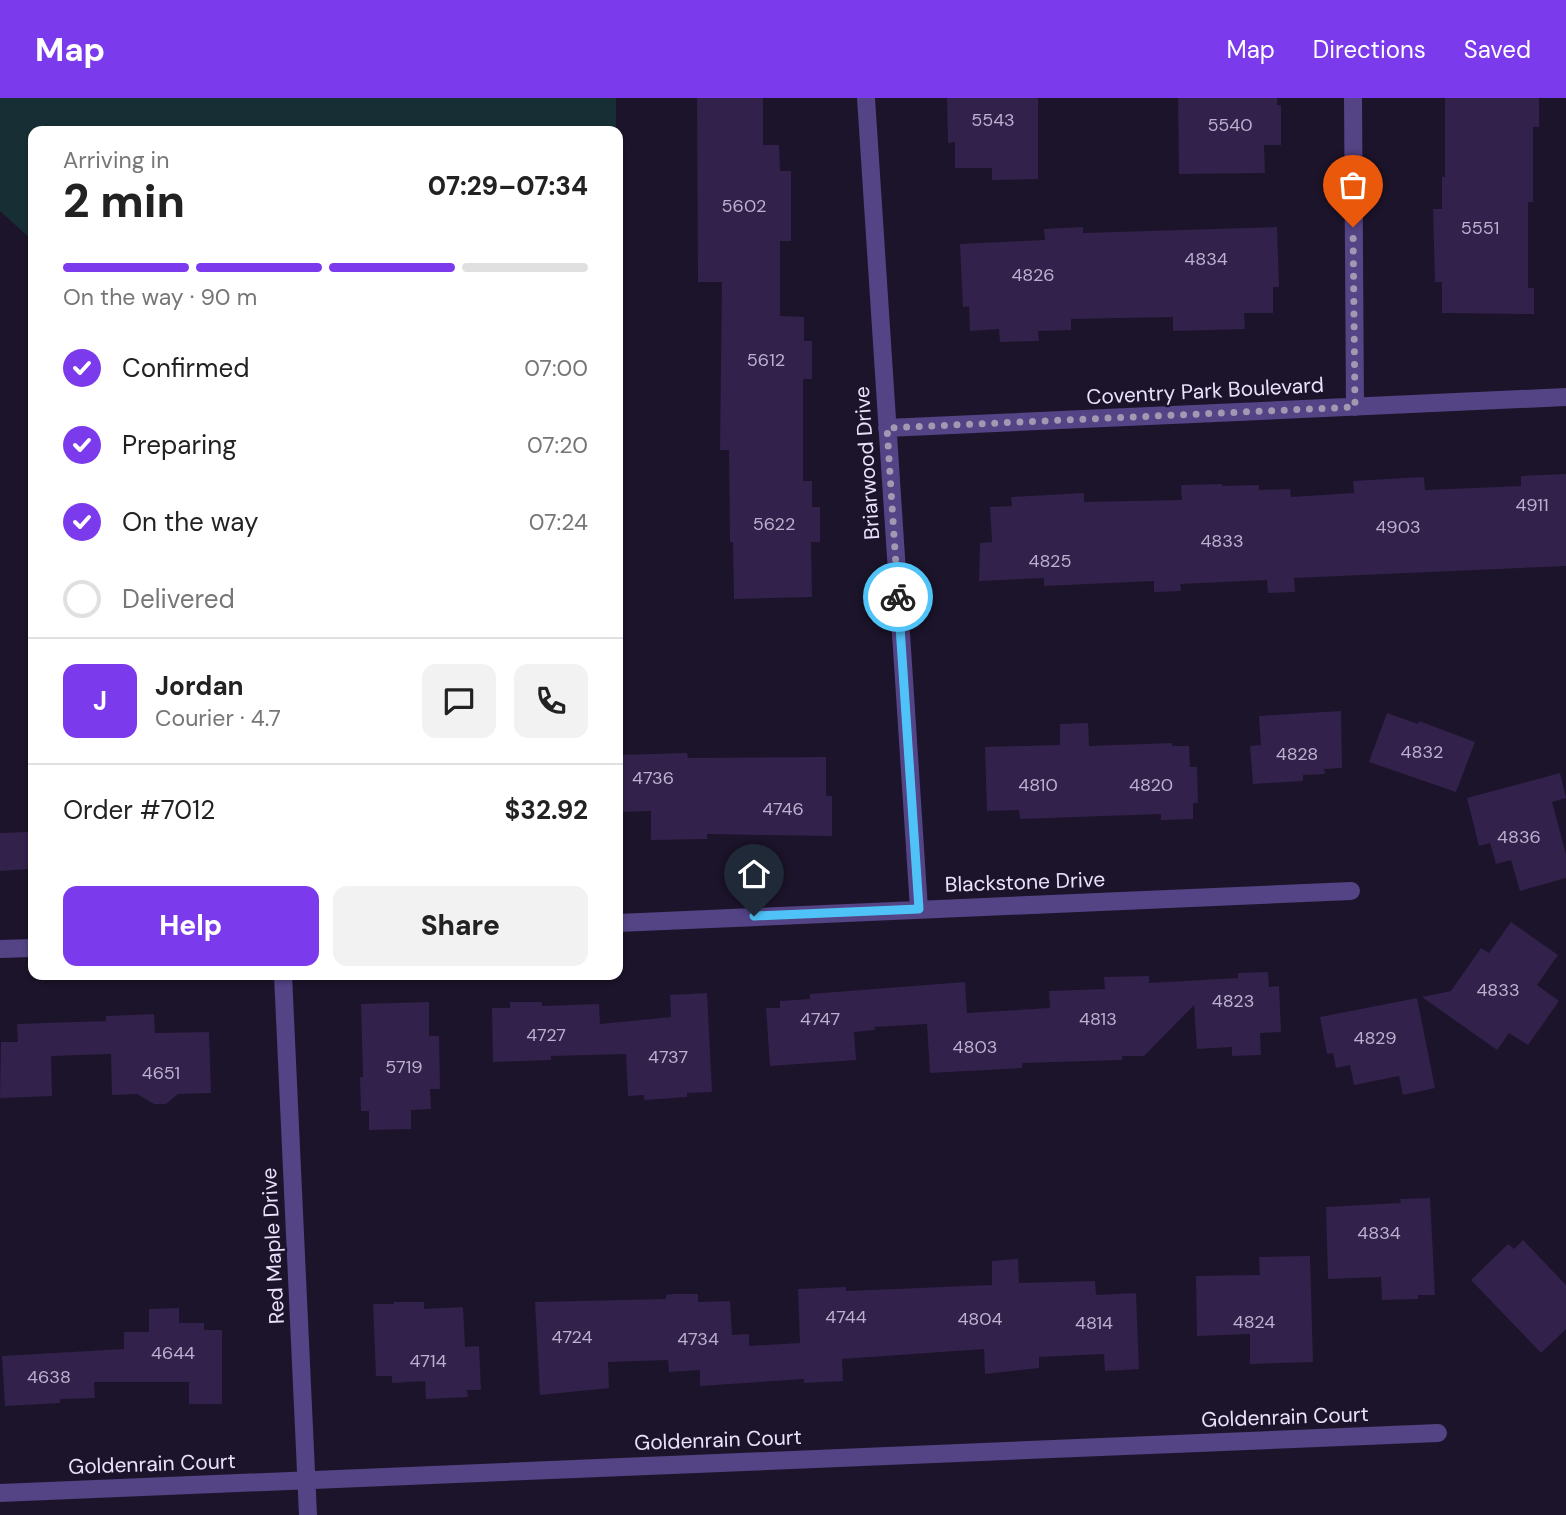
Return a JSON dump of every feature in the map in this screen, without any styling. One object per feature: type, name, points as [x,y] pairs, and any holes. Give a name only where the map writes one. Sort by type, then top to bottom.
[{"type":"street","name":"Briarwood Drive","points":[[866,98],[919,909]]},
{"type":"street","points":[[1353,98],[1355,407]]},
{"type":"street","name":"Coventry Park Boulevard","points":[[887,428],[1566,397]]},
{"type":"street","name":"Blackstone Drive","points":[[623,923],[1351,891]]},
{"type":"street","points":[[0,949],[28,948]]},
{"type":"street","name":"Red Maple Drive","points":[[284,980],[308,1515]]},
{"type":"street","name":"Goldenrain Court","points":[[0,1493],[1438,1433]]},
{"type":"green space","points":[[0,98],[616,98],[616,126],[28,126],[28,236],[0,211]]},
{"type":"building","points":[[697,98],[763,98],[763,145],[779,145],[780,171],[791,171],[791,241],[780,241],[780,316],[804,317],[804,341],[812,341],[812,379],[803,379],[803,481],[812,481],[812,507],[820,507],[820,542],[811,542],[812,597],[734,599],[729,450],[720,450],[722,282],[698,282]]},
{"type":"building","points":[[947,98],[1038,98],[1038,179],[992,180],[992,168],[955,168],[955,142],[948,143]]},
{"type":"building","points":[[1178,98],[1277,98],[1277,105],[1281,105],[1281,145],[1264,145],[1265,173],[1179,174]]},
{"type":"building","points":[[1445,98],[1539,98],[1539,127],[1533,127],[1533,202],[1528,202],[1528,288],[1534,288],[1534,314],[1442,313],[1442,282],[1435,282],[1433,209],[1442,209],[1442,177],[1445,177]]},
{"type":"building","points":[[1083,227],[1083,233],[1277,227],[1279,287],[1273,287],[1273,313],[1244,313],[1245,329],[1173,331],[1173,317],[1071,319],[1071,330],[1038,331],[1039,341],[1000,342],[999,329],[970,331],[969,306],[963,307],[960,244],[1045,240],[1044,229]]},
{"type":"building","points":[[1566,474],[1566,566],[1294,578],[1295,592],[1268,593],[1267,580],[1180,584],[1181,591],[1154,592],[1154,581],[1044,586],[1044,578],[979,581],[980,543],[992,542],[990,507],[1012,506],[1011,497],[1084,493],[1084,502],[1182,500],[1181,485],[1222,484],[1259,485],[1259,490],[1290,489],[1291,497],[1354,493],[1353,481],[1424,477],[1425,490],[1521,486],[1521,476]]},
{"type":"building","points":[[1341,711],[1342,768],[1324,769],[1325,774],[1303,775],[1303,781],[1253,784],[1250,746],[1261,745],[1259,716]]},
{"type":"building","points":[[1387,713],[1418,724],[1419,721],[1475,742],[1456,792],[1369,762]]},
{"type":"building","points":[[1088,723],[1089,746],[1172,743],[1172,746],[1189,746],[1190,767],[1197,767],[1198,803],[1193,803],[1193,819],[1161,820],[1161,814],[1020,819],[1019,810],[987,811],[985,747],[1060,745],[1060,724]]},
{"type":"building","points":[[687,753],[688,758],[826,757],[826,796],[832,796],[832,836],[707,834],[707,839],[651,840],[651,811],[623,812],[623,755]]},
{"type":"building","points":[[1560,773],[1566,798],[1552,802],[1566,854],[1566,878],[1520,891],[1511,860],[1496,864],[1490,843],[1479,846],[1467,798]]},
{"type":"building","points":[[28,832],[28,869],[0,871],[0,833]]},
{"type":"building","points":[[1511,922],[1558,955],[1537,985],[1559,1001],[1528,1045],[1509,1033],[1497,1050],[1422,997],[1451,991],[1481,948],[1489,953]]},
{"type":"building","points":[[1268,972],[1269,987],[1279,986],[1281,1032],[1260,1033],[1261,1055],[1232,1056],[1232,1047],[1197,1049],[1194,1005],[1144,1056],[1122,1056],[1122,1060],[1022,1063],[1022,1068],[930,1073],[927,1024],[874,1027],[875,1030],[854,1032],[856,1060],[770,1066],[766,1008],[780,1008],[780,1001],[810,999],[810,994],[965,982],[967,1013],[1050,1008],[1049,991],[1105,989],[1104,977],[1149,976],[1149,983],[1238,978],[1238,973]]},
{"type":"building","points":[[707,993],[712,1092],[644,1100],[644,1095],[628,1096],[626,1054],[551,1056],[551,1060],[493,1062],[492,1008],[510,1008],[510,1002],[542,1002],[542,1006],[599,1004],[600,1024],[671,1017],[670,995]]},
{"type":"building","points":[[1417,998],[1435,1088],[1403,1095],[1399,1076],[1354,1085],[1350,1065],[1336,1068],[1333,1053],[1327,1054],[1320,1017]]},
{"type":"building","points":[[429,1002],[429,1036],[439,1036],[440,1089],[430,1089],[431,1109],[411,1110],[411,1129],[369,1130],[369,1111],[361,1111],[361,1004]]},
{"type":"building","points":[[154,1014],[155,1033],[209,1032],[211,1093],[178,1094],[166,1104],[154,1104],[137,1094],[112,1095],[111,1054],[51,1056],[52,1096],[0,1098],[1,1042],[18,1042],[17,1024],[106,1021],[106,1016]]},
{"type":"building","points":[[1430,1198],[1435,1295],[1418,1295],[1418,1299],[1382,1300],[1381,1277],[1328,1279],[1326,1207],[1401,1203],[1400,1199]]},
{"type":"building","points":[[1523,1240],[1566,1285],[1566,1329],[1541,1353],[1471,1280],[1508,1244],[1514,1249]]},
{"type":"building","points":[[1310,1256],[1313,1362],[1250,1364],[1250,1334],[1197,1336],[1196,1276],[1260,1275],[1259,1257]]},
{"type":"building","points":[[1018,1259],[1019,1283],[1095,1281],[1096,1295],[1136,1293],[1139,1369],[1105,1371],[1104,1354],[1039,1357],[1039,1368],[985,1374],[984,1349],[842,1359],[843,1381],[804,1383],[804,1379],[700,1386],[700,1370],[669,1372],[668,1360],[608,1362],[609,1388],[540,1395],[535,1302],[666,1299],[666,1295],[698,1294],[698,1302],[730,1301],[732,1335],[749,1334],[749,1346],[800,1343],[798,1289],[846,1287],[846,1291],[992,1285],[992,1261]]},
{"type":"building","points":[[424,1302],[424,1309],[463,1307],[465,1347],[479,1346],[481,1390],[467,1390],[468,1397],[426,1399],[425,1381],[392,1383],[392,1376],[376,1376],[373,1304]]},
{"type":"building","points":[[179,1308],[179,1323],[204,1323],[204,1330],[222,1330],[222,1404],[189,1404],[189,1382],[94,1382],[95,1398],[60,1399],[60,1403],[5,1406],[2,1356],[124,1349],[124,1332],[149,1332],[149,1309]]},
{"type":"way so far","points":[[898,597],[887,428],[1355,407],[1353,227]]},
{"type":"route","points":[[754,916],[919,909],[898,597]]}]
